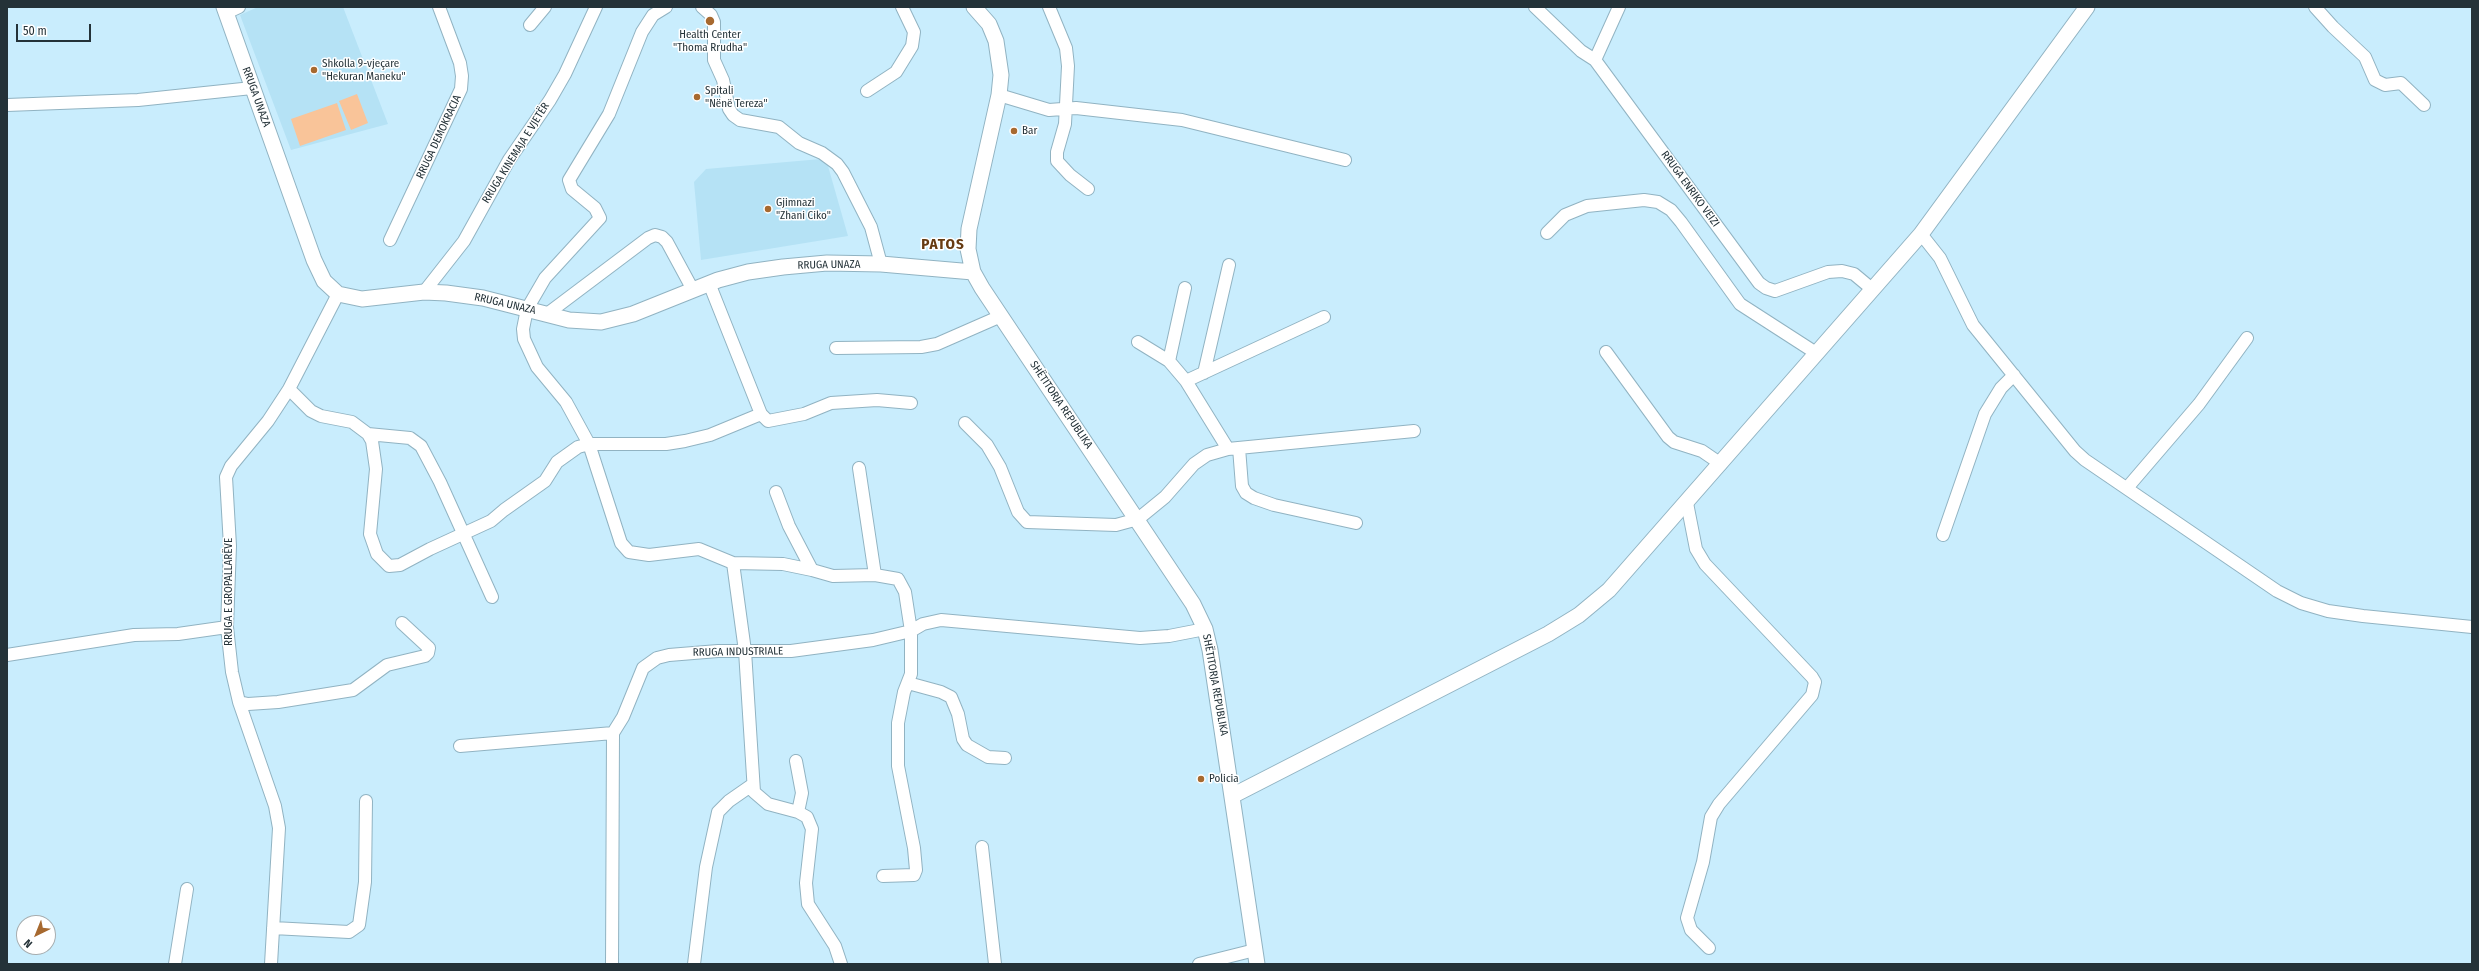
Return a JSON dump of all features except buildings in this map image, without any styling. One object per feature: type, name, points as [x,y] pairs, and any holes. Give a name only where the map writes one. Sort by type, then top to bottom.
[{"type":"main road","name":"SHËTITORJA REPUBLIKA","points":[[974,7],[989,24],[996,41],[1001,74],[999,95],[969,229],[968,249],[973,272],[1138,519],[1193,604],[1205,629],[1210,650],[1256,957]]},
{"type":"main road","points":[[1232,796],[1548,634],[1579,615],[1609,590],[1687,503],[1921,234],[2087,7]]},
{"type":"main road","name":"RRUGA UNAZA","points":[[229,9],[252,88],[314,260],[324,281],[338,294],[362,299],[424,292],[483,298],[584,322],[601,322],[634,314],[709,283],[748,272],[806,264],[881,264],[973,272]]},
{"type":"street","name":"RRUGA DEMOKRACIA","points":[[390,240],[461,89],[462,76],[460,63],[439,7]]},
{"type":"street","points":[[530,25],[545,7]]},
{"type":"street","name":"RRUGA KINEMAJA E VJETËR","points":[[424,292],[464,240],[509,160],[550,100],[565,74],[596,7]]},
{"type":"street","points":[[666,7],[654,15],[642,32],[606,118],[569,180],[572,189],[595,208],[600,218],[553,268],[527,309],[523,329],[530,353],[544,377],[566,402],[589,444],[618,534],[625,549],[634,554],[649,555],[699,549],[733,563],[784,564],[833,576],[875,575],[898,579],[902,583],[911,631],[912,664],[898,723],[898,766],[914,848],[916,870],[914,874],[883,876]]},
{"type":"street","points":[[702,7],[711,15],[714,22],[714,60],[723,80],[729,109],[733,116],[740,120],[779,127],[799,143],[822,153],[837,164],[871,227],[881,264]]},
{"type":"street","points":[[867,91],[896,72],[914,42],[914,32],[902,7]]},
{"type":"street","points":[[1049,7],[1066,48],[1068,66],[1065,124],[1057,152],[1057,161],[1070,175],[1088,188]]},
{"type":"street","name":"RRUGA ENRIKO VEIZI","points":[[1535,7],[1581,51],[1595,60],[1759,283],[1766,288],[1775,291],[1828,272],[1842,271],[1854,274],[1872,289]]},
{"type":"street","points":[[1595,60],[1619,7]]},
{"type":"street","points":[[2315,7],[2333,28],[2365,58],[2375,80],[2385,85],[2400,83],[2424,104]]},
{"type":"street","points":[[7,106],[124,101],[252,88]]},
{"type":"street","points":[[999,95],[1049,110],[1085,109],[1182,120],[1345,160]]},
{"type":"street","points":[[1546,232],[1565,215],[1587,206],[1644,200],[1658,202],[1671,210],[1681,222],[1740,304],[1816,353]]},
{"type":"street","points":[[1921,234],[1940,258],[1973,325],[2075,451],[2277,591],[2301,603],[2328,611],[2363,616],[2472,627]]},
{"type":"street","points":[[547,314],[648,238],[655,235],[662,237],[667,242],[693,290]]},
{"type":"street","points":[[1204,373],[1229,265]]},
{"type":"street","points":[[709,283],[761,414],[764,418],[773,422],[804,414],[831,403],[877,400],[911,403]]},
{"type":"street","points":[[1169,361],[1185,288]]},
{"type":"street","name":"RRUGA E GROPALLARËVE","points":[[271,964],[279,828],[276,806],[239,702],[232,672],[227,626],[230,546],[226,477],[231,466],[268,421],[289,389],[338,294]]},
{"type":"street","points":[[836,348],[920,347],[937,344],[1001,316]]},
{"type":"street","points":[[1186,381],[1324,317]]},
{"type":"street","points":[[2127,488],[2199,404],[2247,338]]},
{"type":"street","points":[[1138,342],[1169,361],[1186,381],[1234,449],[1242,486],[1246,493],[1254,498],[1274,505],[1356,523]]},
{"type":"street","points":[[1606,352],[1668,437],[1674,442],[1702,451],[1720,464]]},
{"type":"street","points":[[1943,535],[1985,414],[2001,388],[2014,375]]},
{"type":"street","points":[[289,389],[311,410],[321,416],[352,422],[368,434],[372,441],[376,469],[370,534],[382,562],[389,566],[395,567],[430,548],[464,535],[492,521],[504,510],[545,481],[557,462],[570,450],[589,444],[666,444],[685,441],[710,434],[761,414]]},
{"type":"street","points":[[965,424],[987,444],[1000,467],[1018,512],[1027,522],[1116,525],[1138,519],[1166,497],[1194,464],[1207,455],[1234,449],[1414,431]]},
{"type":"street","points":[[368,434],[410,438],[416,441],[440,482],[492,597]]},
{"type":"street","points":[[859,468],[875,575]]},
{"type":"street","points":[[776,492],[789,526],[812,570]]},
{"type":"street","points":[[1687,503],[1696,549],[1704,564],[1812,677],[1815,682],[1812,695],[1719,804],[1711,817],[1703,862],[1687,918],[1691,930],[1709,948]]},
{"type":"street","points":[[733,563],[745,651],[752,785],[754,792],[761,800],[777,807],[798,812],[807,817],[812,829],[806,883],[808,904],[835,946],[842,964]]},
{"type":"street","name":"RRUGA INDUSTRIALE","points":[[613,733],[623,717],[639,675],[650,662],[670,655],[687,652],[791,651],[873,640],[911,631],[923,624],[941,620],[1140,638],[1169,636],[1205,629]]},
{"type":"street","points":[[239,702],[248,704],[278,702],[353,690],[360,687],[387,665],[425,656],[428,653],[428,648],[402,623]]},
{"type":"street","points":[[7,655],[134,635],[178,634],[227,626]]},
{"type":"street","points":[[908,683],[942,692],[950,697],[957,710],[963,738],[967,746],[988,757],[1005,758]]},
{"type":"street","points":[[460,746],[613,733],[612,964]]},
{"type":"street","points":[[796,761],[802,793],[798,812]]},
{"type":"street","points":[[694,964],[706,867],[718,812],[729,801],[752,785]]},
{"type":"street","points":[[273,928],[349,932],[359,926],[364,882],[366,802]]},
{"type":"street","points":[[982,847],[995,964]]},
{"type":"street","points":[[175,964],[187,889]]},
{"type":"street","points":[[1199,964],[1256,957]]},
{"type":"shaded area","name":"Shkolla 9-vjeçare \"Hekuran Maneku\"","points":[[258,7],[343,7],[388,124],[291,150],[240,15]]},
{"type":"shaded area","points":[[357,94],[368,123],[351,130],[339,101]]},
{"type":"shaded area","points":[[337,103],[346,130],[300,146],[291,119]]},
{"type":"shaded area","name":"Gjimnazi \"Zhani Ciko\"","points":[[821,159],[828,166],[848,236],[701,260],[694,182],[706,169]]},
{"type":"place","name":"Health Center \"Thoma Rrudha\"","points":[[710,21]]},
{"type":"place","name":"Shkolla 9-vjeçare \"Hekuran Maneku\"","points":[[314,70]]},
{"type":"place","name":"Spitali \"Nënë Tereza\"","points":[[697,97]]},
{"type":"place","name":"Bar","points":[[1014,131]]},
{"type":"place","name":"Gjimnazi \"Zhani Ciko\"","points":[[768,209]]},
{"type":"place","name":"Policia","points":[[1201,779]]},
{"type":"district","name":"PATOS","points":[[943,245]]}]
